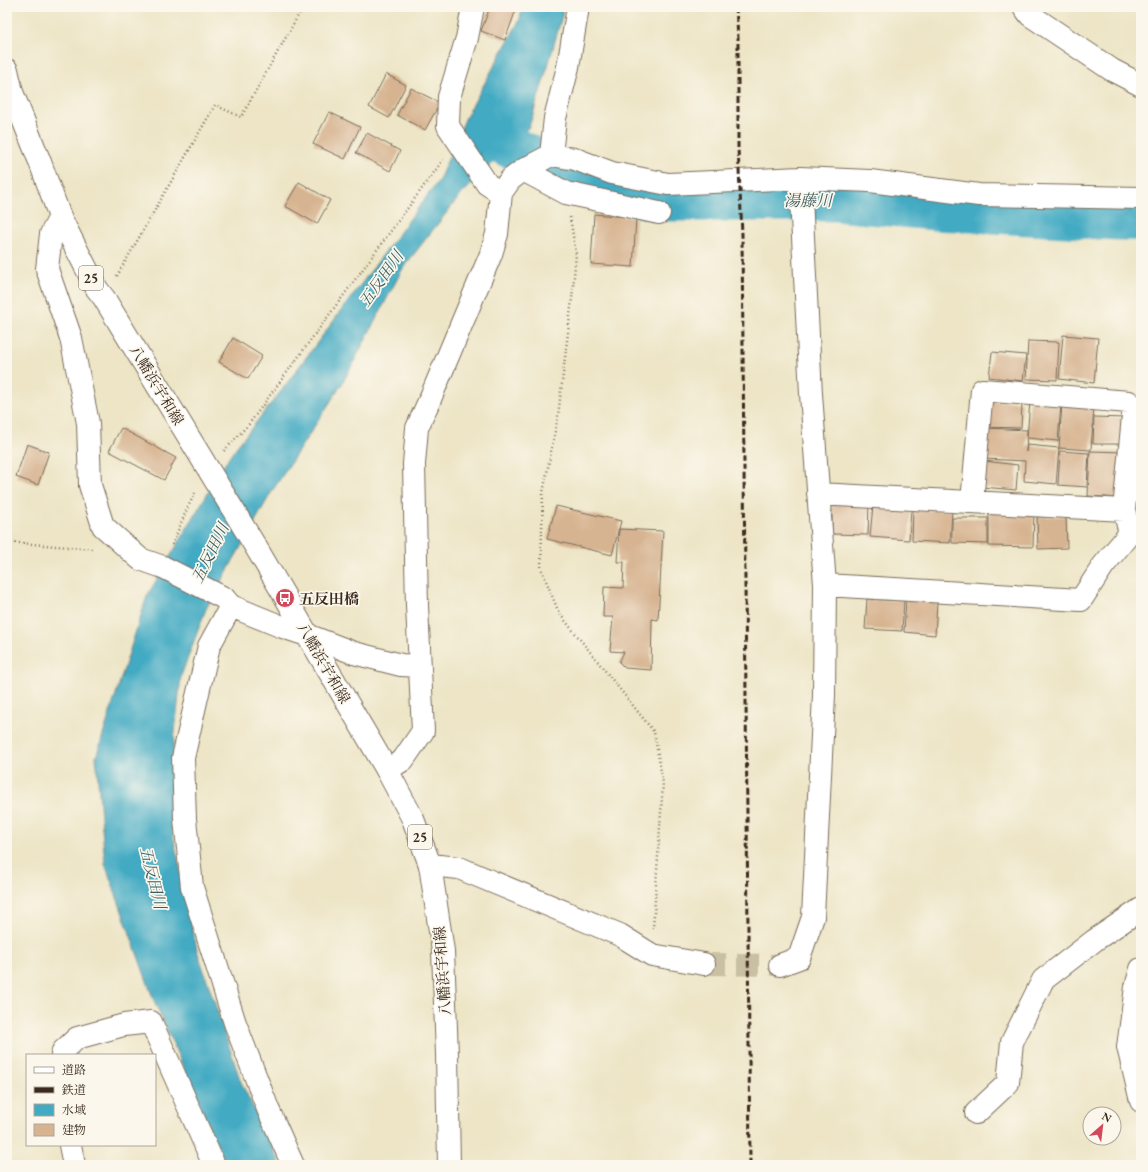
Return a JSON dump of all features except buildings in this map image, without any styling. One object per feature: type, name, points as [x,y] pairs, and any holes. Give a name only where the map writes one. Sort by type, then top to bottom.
[{"type":"street","points":[[387,770],[403,760],[422,731],[417,606],[414,464],[417,428],[497,234],[494,189],[448,126],[449,97],[467,38],[474,7]]},
{"type":"street","points":[[537,162],[555,118],[568,67],[578,7]]},
{"type":"street","points":[[1024,7],[1030,14],[1112,70],[1141,85]]},
{"type":"street","name":"八幡浜宇和線","points":[[7,70],[10,91],[40,162],[60,217],[97,289],[104,298],[257,549],[387,770],[413,819],[430,865],[443,951],[449,1165]]},
{"type":"street","points":[[494,189],[537,162],[575,159],[612,173],[668,184],[870,181],[979,196],[1141,198]]},
{"type":"street","points":[[537,162],[566,193],[659,213]]},
{"type":"street","points":[[780,965],[799,958],[813,917],[824,695],[824,585],[800,183]]},
{"type":"street","points":[[60,217],[51,234],[47,269],[71,338],[88,423],[90,485],[103,526],[140,559],[163,567],[228,602],[280,626],[354,653],[401,665],[420,666]]},
{"type":"street","points":[[824,585],[1081,600],[1103,566],[1135,530],[1124,510],[1134,406],[1129,402],[982,390],[972,502]]},
{"type":"street","points":[[818,494],[1124,510]]},
{"type":"street","points":[[228,602],[209,646],[183,758],[184,819],[192,886],[235,1023],[268,1109],[294,1165]]},
{"type":"street","points":[[430,865],[459,868],[620,935],[652,955],[704,964]]},
{"type":"street","points":[[976,1113],[1008,1083],[1012,1042],[1043,980],[1095,940],[1141,909]]},
{"type":"street","points":[[1141,969],[1136,987],[1128,1047],[1141,1101]]},
{"type":"street","points":[[62,1054],[63,1051],[77,1038],[124,1025],[151,1022],[214,1165]]},
{"type":"street","points":[[70,1146],[74,1165]]},
{"type":"path","points":[[104,298],[215,105],[241,117],[303,7]]},
{"type":"path","points":[[163,567],[186,509],[208,469],[249,424],[458,140]]},
{"type":"path","points":[[566,193],[576,254],[558,416],[543,493],[541,568],[558,613],[654,732],[663,783],[652,955]]},
{"type":"path","points":[[7,542],[97,550]]},
{"type":"water","name":"五反田川","points":[[522,7],[563,7],[562,16],[548,66],[529,127],[459,197],[403,268],[342,384],[271,493],[206,609],[181,676],[171,769],[172,830],[197,950],[241,1082],[281,1165],[226,1165],[153,998],[105,864],[96,757],[147,596],[230,455],[281,391],[439,180],[466,117],[520,19]]},
{"type":"waterway","name":"湯藤川","points":[[487,135],[574,179],[657,200],[836,200],[935,209],[1141,219]]},
{"type":"tunnel","points":[[704,964],[780,965]]},
{"type":"railway","points":[[736,7],[738,38],[738,148],[742,234],[750,1165]]},
{"type":"place","name":"五反田橋","points":[[285,598]]}]
